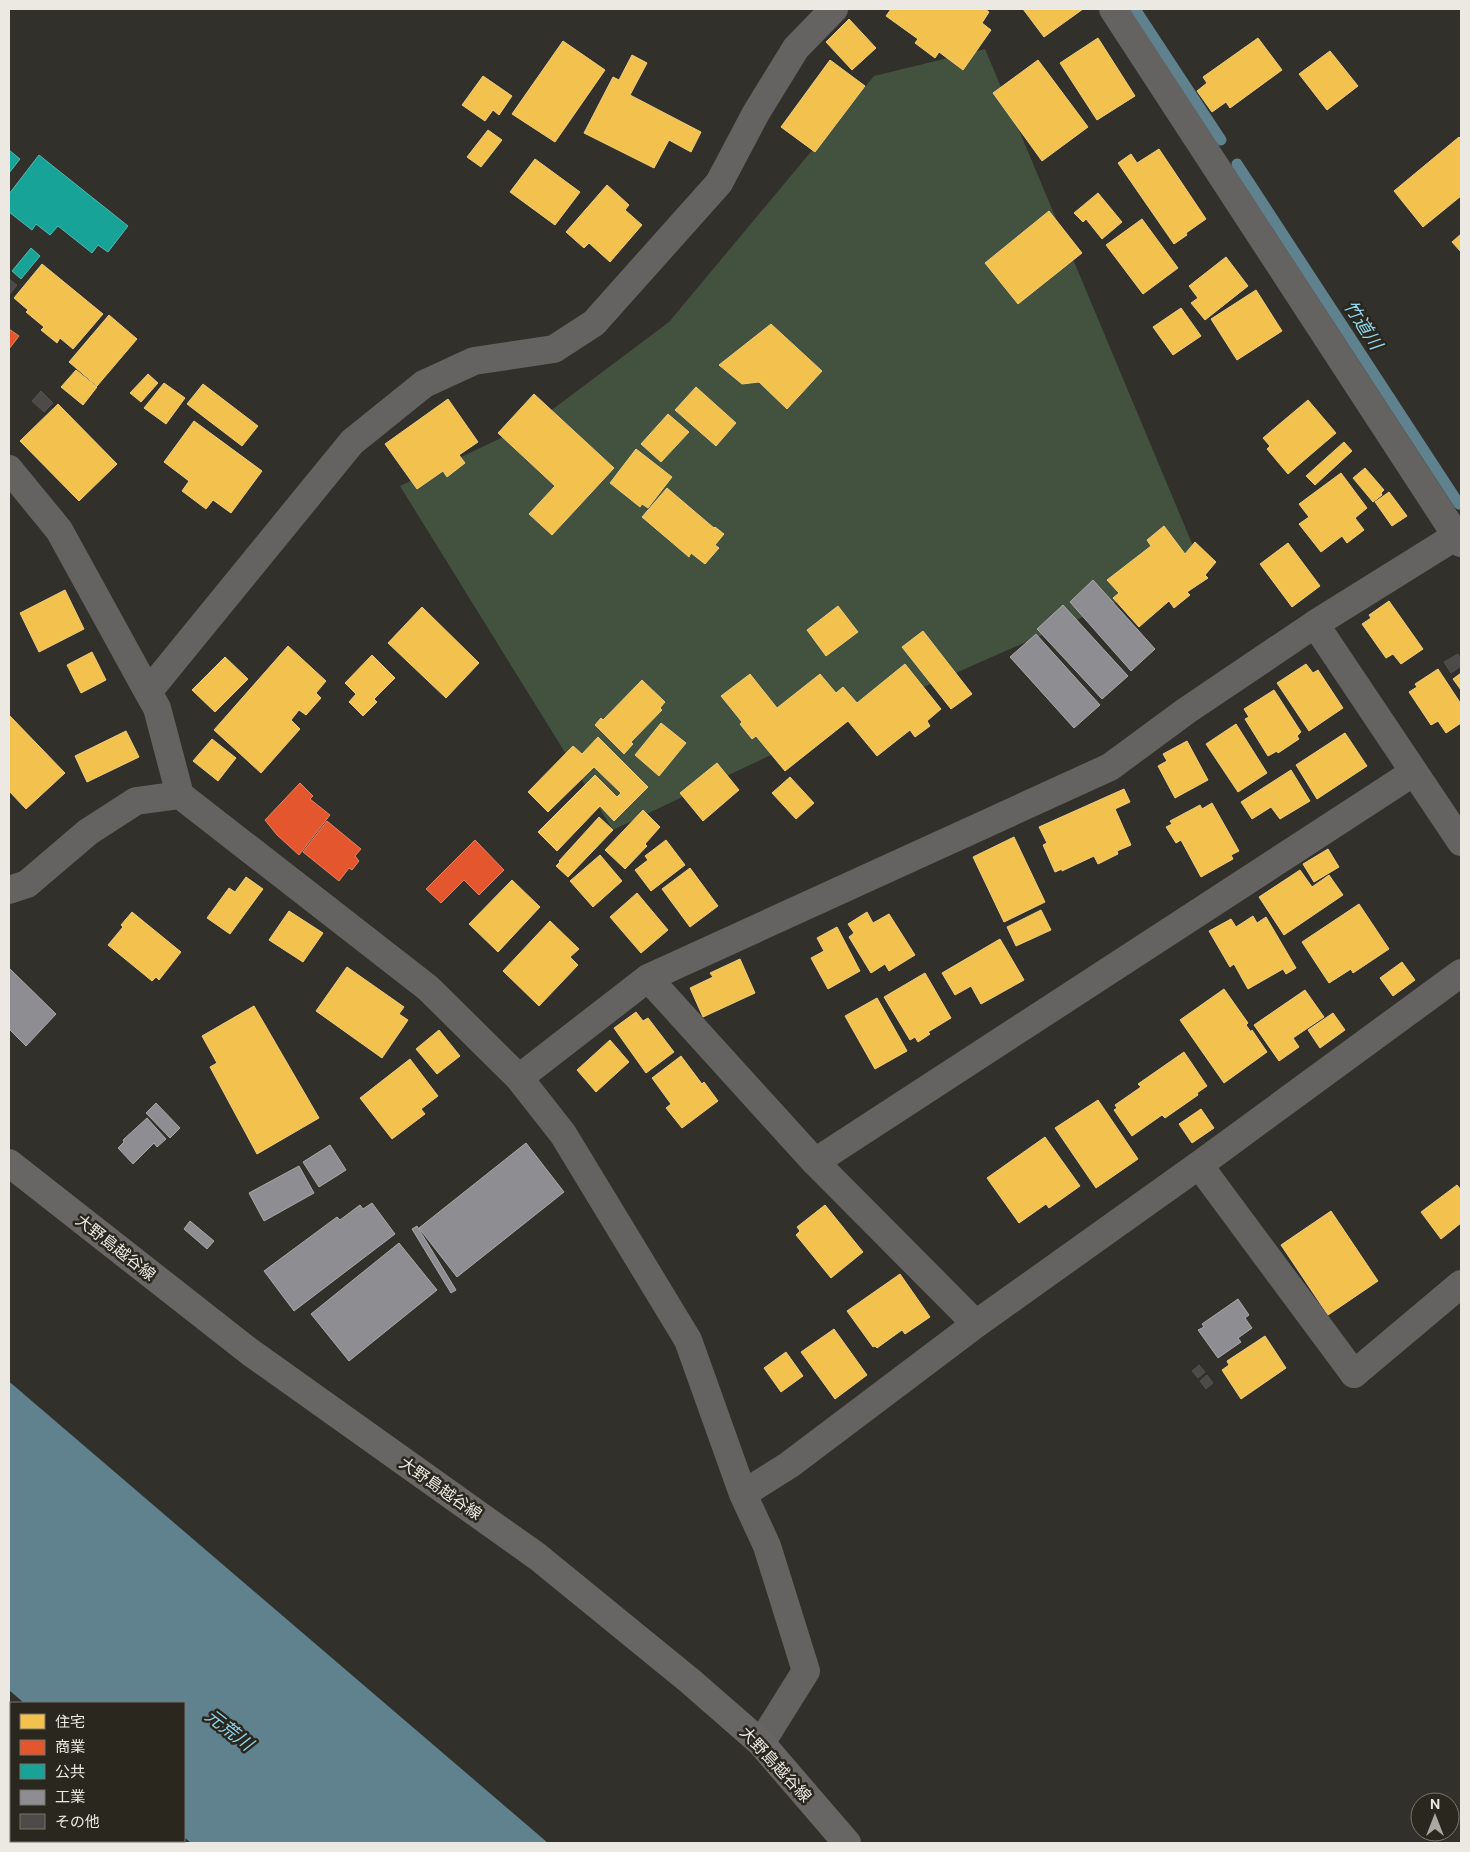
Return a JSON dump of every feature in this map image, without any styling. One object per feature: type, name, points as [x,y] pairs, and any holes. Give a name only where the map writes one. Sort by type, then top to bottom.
[{"type":"main road","name":"大野島越谷線","points":[[9,1163],[250,1352],[538,1557],[690,1681],[761,1743],[847,1843]]},
{"type":"street","points":[[148,692],[352,442],[424,384],[474,361],[554,349],[594,323],[718,183],[756,112],[796,48],[834,9]]},
{"type":"street","points":[[519,1078],[648,978],[1110,767],[1186,711],[1315,624],[1460,538],[1113,9]]},
{"type":"street","points":[[9,469],[59,530],[148,692],[156,708],[180,795],[428,988],[519,1078],[563,1134],[688,1340],[743,1494],[768,1546],[806,1671],[761,1743]]},
{"type":"street","points":[[1315,624],[1461,842]]},
{"type":"street","points":[[815,1162],[1414,772]]},
{"type":"street","points":[[9,890],[27,884],[88,832],[136,800],[180,795]]},
{"type":"street","points":[[743,1494],[789,1465],[976,1324],[1199,1165],[1461,973]]},
{"type":"street","points":[[648,978],[815,1162],[976,1324]]},
{"type":"street","points":[[1199,1165],[1354,1374],[1461,1284]]},
{"type":"green space","points":[[985,49],[1201,565],[792,745],[613,830],[400,486],[537,421],[669,322],[874,76]]},
{"type":"water","name":"元荒川","points":[[9,1382],[548,1843],[191,1843],[185,1838],[185,1702],[23,1702],[9,1690]]},
{"type":"building: 住宅","points":[[891,9],[985,9],[989,12],[982,23],[991,30],[963,70],[939,52],[935,58],[915,43],[918,39],[886,16]]},
{"type":"building: 住宅","points":[[1023,9],[1083,9],[1044,37]]},
{"type":"building: 住宅","points":[[849,19],[876,48],[852,70],[826,42]]},
{"type":"building: 住宅","points":[[1098,38],[1135,96],[1097,120],[1060,63]]},
{"type":"building: 住宅","points":[[1258,38],[1282,70],[1230,108],[1226,102],[1212,112],[1197,91],[1207,83],[1203,77]]},
{"type":"building: 住宅","points":[[563,41],[605,70],[555,142],[512,114]]},
{"type":"building: 住宅","points":[[1330,51],[1358,86],[1327,110],[1299,74]]},
{"type":"building: 住宅","points":[[632,55],[647,63],[630,95],[701,132],[691,152],[669,140],[654,168],[584,133],[613,77],[619,80]]},
{"type":"building: 住宅","points":[[830,60],[865,86],[815,152],[781,127]]},
{"type":"building: 住宅","points":[[1038,60],[1088,127],[1042,161],[993,93]]},
{"type":"building: 住宅","points":[[483,76],[512,96],[499,115],[493,110],[485,121],[462,105]]},
{"type":"building: 住宅","points":[[488,130],[502,140],[481,167],[467,157]]},
{"type":"building: 住宅","points":[[1459,137],[1461,139],[1461,196],[1423,227],[1394,191]]},
{"type":"building: 住宅","points":[[1159,149],[1206,219],[1174,244],[1118,163],[1131,154],[1137,163]]},
{"type":"building: 住宅","points":[[535,159],[580,192],[555,225],[510,192]]},
{"type":"building: 住宅","points":[[607,185],[629,205],[625,210],[642,225],[610,262],[589,243],[584,248],[566,232]]},
{"type":"building: 住宅","points":[[1098,193],[1122,222],[1102,239],[1086,219],[1083,222],[1074,213]]},
{"type":"building: 住宅","points":[[1049,211],[1082,253],[1018,304],[985,263]]},
{"type":"building: 住宅","points":[[1142,219],[1178,268],[1143,294],[1106,245]]},
{"type":"building: 住宅","points":[[1461,234],[1461,252],[1452,242]]},
{"type":"building: 住宅","points":[[1226,257],[1248,286],[1205,320],[1191,303],[1198,298],[1189,286]]},
{"type":"building: 住宅","points":[[42,264],[103,314],[73,349],[60,338],[57,343],[41,330],[44,327],[26,312],[28,310],[14,298]]},
{"type":"building: 住宅","points":[[1256,290],[1282,331],[1237,360],[1211,319]]},
{"type":"building: 住宅","points":[[1181,308],[1201,336],[1173,355],[1153,327]]},
{"type":"building: 住宅","points":[[109,315],[137,339],[97,386],[69,362]]},
{"type":"building: 住宅","points":[[771,324],[822,371],[787,409],[759,382],[742,384],[719,365]]},
{"type":"building: 住宅","points":[[76,370],[97,387],[83,405],[61,387]]},
{"type":"building: 住宅","points":[[148,374],[158,383],[141,402],[130,393]]},
{"type":"building: 住宅","points":[[164,383],[185,398],[166,424],[144,408]]},
{"type":"building: 住宅","points":[[203,384],[258,426],[242,446],[187,404]]},
{"type":"building: 住宅","points":[[696,387],[736,423],[716,446],[675,410]]},
{"type":"building: 住宅","points":[[534,394],[614,468],[552,535],[529,514],[555,486],[498,433]]},
{"type":"building: 住宅","points":[[448,399],[478,442],[459,455],[465,463],[447,477],[443,471],[417,489],[385,444]]},
{"type":"building: 住宅","points":[[1308,400],[1336,433],[1288,474],[1267,449],[1270,446],[1263,438]]},
{"type":"building: 住宅","points":[[58,404],[117,464],[79,501],[20,441]]},
{"type":"building: 住宅","points":[[668,414],[689,432],[661,462],[641,444]]},
{"type":"building: 住宅","points":[[194,421],[262,471],[231,513],[213,500],[206,509],[182,491],[189,481],[164,462]]},
{"type":"building: 住宅","points":[[1344,442],[1352,451],[1315,485],[1306,476]]},
{"type":"building: 住宅","points":[[636,449],[672,477],[648,508],[642,504],[640,507],[610,483]]},
{"type":"building: 住宅","points":[[1365,468],[1384,490],[1381,493],[1382,495],[1373,502],[1353,478]]},
{"type":"building: 住宅","points":[[1341,473],[1367,508],[1355,518],[1364,530],[1347,543],[1342,536],[1321,552],[1299,524],[1309,517],[1299,504]]},
{"type":"building: 住宅","points":[[667,488],[714,528],[724,534],[715,545],[719,548],[705,564],[691,553],[689,557],[642,517]]},
{"type":"building: 住宅","points":[[1389,492],[1407,516],[1392,526],[1375,502]]},
{"type":"building: 住宅","points":[[1164,526],[1185,554],[1195,542],[1216,562],[1205,575],[1208,578],[1187,592],[1190,595],[1174,608],[1169,601],[1139,627],[1113,598],[1119,593],[1107,580],[1151,546],[1147,540]]},
{"type":"building: 住宅","points":[[1288,543],[1320,586],[1292,607],[1260,564]]},
{"type":"building: 住宅","points":[[65,590],[84,629],[39,652],[20,613]]},
{"type":"building: 住宅","points":[[1389,601],[1423,649],[1401,664],[1393,654],[1386,658],[1362,624],[1371,618],[1369,615]]},
{"type":"building: 住宅","points":[[838,606],[858,632],[826,656],[807,630]]},
{"type":"building: 住宅","points":[[422,607],[479,663],[446,698],[388,643]]},
{"type":"building: 住宅","points":[[923,631],[972,694],[951,709],[902,647]]},
{"type":"building: 住宅","points":[[288,646],[326,681],[316,693],[321,698],[306,715],[299,710],[291,720],[300,729],[261,773],[214,730]]},
{"type":"building: 住宅","points":[[92,652],[106,680],[81,693],[67,665]]},
{"type":"building: 住宅","points":[[372,655],[395,678],[374,699],[377,702],[363,716],[349,702],[356,694],[345,683]]},
{"type":"building: 住宅","points":[[225,657],[248,679],[215,712],[192,690]]},
{"type":"building: 住宅","points":[[905,664],[941,709],[927,721],[930,726],[915,737],[910,730],[877,756],[848,721],[785,771],[756,736],[752,739],[740,724],[742,722],[721,696],[750,674],[777,708],[820,674],[836,693],[843,687],[857,703]]},
{"type":"building: 住宅","points":[[1306,664],[1313,673],[1318,670],[1343,708],[1309,731],[1277,683]]},
{"type":"building: 住宅","points":[[1438,669],[1461,704],[1461,723],[1446,733],[1438,721],[1431,725],[1409,692],[1417,687],[1415,684]]},
{"type":"building: 住宅","points":[[1461,673],[1461,690],[1453,679]]},
{"type":"building: 住宅","points":[[642,680],[665,702],[660,708],[662,710],[631,742],[633,744],[624,754],[595,725],[601,718],[603,720]]},
{"type":"building: 住宅","points":[[1274,690],[1301,732],[1297,736],[1299,739],[1278,753],[1277,751],[1268,756],[1245,719],[1249,717],[1244,709]]},
{"type":"building: 住宅","points":[[9,715],[65,773],[26,809],[9,791]]},
{"type":"building: 住宅","points":[[661,723],[686,743],[659,776],[635,755]]},
{"type":"building: 住宅","points":[[1236,724],[1267,773],[1238,792],[1206,744]]},
{"type":"building: 住宅","points":[[126,731],[139,757],[87,782],[75,756]]},
{"type":"building: 住宅","points":[[1345,733],[1367,766],[1317,799],[1296,765]]},
{"type":"building: 住宅","points":[[598,737],[648,787],[614,821],[600,806],[557,851],[538,832],[595,775],[617,797],[621,793],[594,767],[548,812],[528,792],[573,746],[582,754]]},
{"type":"building: 住宅","points":[[212,739],[236,758],[218,781],[193,761]]},
{"type":"building: 住宅","points":[[1187,741],[1208,780],[1175,798],[1158,766],[1167,761],[1163,754]]},
{"type":"building: 住宅","points":[[717,763],[739,790],[703,821],[680,793]]},
{"type":"building: 住宅","points":[[1291,770],[1310,801],[1280,819],[1271,807],[1252,819],[1241,802]]},
{"type":"building: 住宅","points":[[790,777],[814,803],[796,819],[772,793]]},
{"type":"building: 住宅","points":[[1124,789],[1130,802],[1115,809],[1131,845],[1117,851],[1118,854],[1098,864],[1094,856],[1062,871],[1062,869],[1055,872],[1043,845],[1047,843],[1039,827]]},
{"type":"building: 住宅","points":[[1212,803],[1239,851],[1231,855],[1233,859],[1201,877],[1181,840],[1176,843],[1166,827],[1172,824],[1170,821],[1200,805],[1202,809]]},
{"type":"building: 住宅","points":[[643,810],[660,827],[645,844],[647,846],[625,869],[605,850]]},
{"type":"building: 住宅","points":[[599,817],[613,830],[568,877],[556,866]]},
{"type":"building: 住宅","points":[[1014,837],[1045,902],[1004,922],[973,857]]},
{"type":"building: 住宅","points":[[666,840],[685,865],[651,891],[635,870],[648,860],[645,856]]},
{"type":"building: 住宅","points":[[1328,849],[1339,867],[1314,882],[1303,864]]},
{"type":"building: 住宅","points":[[600,855],[622,881],[593,907],[570,881]]},
{"type":"building: 住宅","points":[[690,868],[718,906],[690,927],[662,889]]},
{"type":"building: 住宅","points":[[1300,870],[1312,887],[1329,875],[1343,895],[1284,935],[1259,897]]},
{"type":"building: 住宅","points":[[246,877],[263,889],[230,934],[207,918],[229,888],[235,892]]},
{"type":"building: 住宅","points":[[512,880],[540,907],[498,952],[469,924]]},
{"type":"building: 住宅","points":[[637,893],[668,930],[641,953],[610,917]]},
{"type":"building: 住宅","points":[[1359,904],[1389,949],[1353,973],[1351,969],[1329,983],[1302,942]]},
{"type":"building: 住宅","points":[[1041,910],[1051,930],[1016,946],[1007,927]]},
{"type":"building: 住宅","points":[[289,911],[323,933],[303,962],[269,940]]},
{"type":"building: 住宅","points":[[132,912],[181,952],[159,980],[156,977],[152,981],[108,945],[123,927],[121,925]]},
{"type":"building: 住宅","points":[[867,912],[873,923],[889,914],[915,955],[889,971],[885,964],[871,973],[849,937],[854,933],[848,924]]},
{"type":"building: 住宅","points":[[1253,916],[1257,923],[1266,917],[1296,968],[1286,974],[1283,969],[1248,989],[1234,964],[1230,967],[1209,931],[1231,919],[1236,927]]},
{"type":"building: 住宅","points":[[550,921],[579,949],[570,957],[578,965],[539,1006],[503,971]]},
{"type":"building: 住宅","points":[[837,927],[860,971],[828,989],[811,958],[824,951],[817,938]]},
{"type":"building: 住宅","points":[[1000,939],[1024,980],[981,1004],[971,986],[955,995],[942,973]]},
{"type":"building: 住宅","points":[[740,959],[755,993],[703,1017],[690,988],[713,977],[710,973]]},
{"type":"building: 住宅","points":[[1402,962],[1415,980],[1393,996],[1380,978]]},
{"type":"building: 住宅","points":[[347,967],[404,1007],[399,1014],[408,1020],[382,1058],[316,1011]]},
{"type":"building: 住宅","points":[[925,973],[951,1018],[928,1032],[930,1034],[918,1042],[915,1037],[910,1040],[884,997]]},
{"type":"building: 住宅","points":[[1224,989],[1248,1023],[1246,1025],[1251,1032],[1252,1030],[1267,1052],[1224,1083],[1180,1020]]},
{"type":"building: 住宅","points":[[1305,990],[1324,1017],[1293,1038],[1299,1047],[1279,1061],[1254,1025]]},
{"type":"building: 住宅","points":[[877,998],[907,1051],[875,1069],[845,1016]]},
{"type":"building: 住宅","points":[[254,1006],[319,1118],[257,1154],[210,1067],[217,1063],[202,1036]]},
{"type":"building: 住宅","points":[[636,1012],[643,1021],[648,1018],[674,1052],[646,1073],[614,1028]]},
{"type":"building: 住宅","points":[[1333,1013],[1345,1030],[1320,1048],[1308,1030]]},
{"type":"building: 住宅","points":[[439,1030],[460,1056],[437,1074],[416,1049]]},
{"type":"building: 住宅","points":[[610,1040],[629,1062],[596,1092],[577,1070]]},
{"type":"building: 住宅","points":[[1184,1052],[1207,1086],[1197,1093],[1198,1095],[1165,1118],[1162,1115],[1132,1136],[1114,1110],[1117,1108],[1115,1105],[1141,1087],[1138,1084]]},
{"type":"building: 住宅","points":[[681,1056],[702,1084],[704,1082],[718,1101],[682,1128],[666,1108],[671,1104],[652,1078]]},
{"type":"building: 住宅","points":[[410,1059],[438,1096],[421,1109],[425,1114],[392,1139],[360,1098]]},
{"type":"building: 住宅","points":[[1098,1100],[1138,1159],[1096,1188],[1055,1128]]},
{"type":"building: 住宅","points":[[1201,1109],[1214,1128],[1192,1143],[1179,1124]]},
{"type":"building: 住宅","points":[[1045,1137],[1080,1186],[1049,1208],[1046,1204],[1019,1223],[987,1178]]},
{"type":"building: 住宅","points":[[1457,1185],[1461,1190],[1461,1223],[1441,1239],[1421,1212]]},
{"type":"building: 住宅","points":[[825,1205],[863,1252],[831,1278],[796,1235],[800,1231],[797,1227]]},
{"type":"building: 住宅","points":[[1331,1211],[1378,1281],[1328,1315],[1281,1245]]},
{"type":"building: 住宅","points":[[900,1274],[930,1317],[905,1334],[902,1330],[877,1348],[873,1347],[847,1311]]},
{"type":"building: 住宅","points":[[834,1329],[867,1375],[835,1399],[801,1352]]},
{"type":"building: 住宅","points":[[1265,1336],[1286,1368],[1241,1399],[1222,1370],[1229,1365],[1227,1361]]},
{"type":"building: 住宅","points":[[786,1352],[803,1376],[781,1392],[764,1368]]},
{"type":"building: 商業","points":[[9,329],[19,336],[9,349]]},
{"type":"building: 商業","points":[[300,783],[313,796],[310,799],[330,815],[299,855],[277,835],[265,820]]},
{"type":"building: 商業","points":[[327,821],[361,849],[355,856],[359,861],[352,870],[349,868],[339,881],[303,852]]},
{"type":"building: 商業","points":[[475,840],[504,870],[479,895],[464,880],[441,903],[426,889]]},
{"type":"building: 公共","points":[[9,150],[20,159],[9,173]]},
{"type":"building: 公共","points":[[39,155],[128,226],[108,252],[98,245],[92,253],[58,226],[50,235],[36,224],[32,230],[9,212],[9,194]]},
{"type":"building: 公共","points":[[31,248],[40,256],[21,279],[12,271]]},
{"type":"building: 工業","points":[[1093,580],[1155,649],[1131,671],[1070,602]]},
{"type":"building: 工業","points":[[1063,605],[1128,676],[1102,699],[1037,629]]},
{"type":"building: 工業","points":[[1036,634],[1100,705],[1074,728],[1010,657]]},
{"type":"building: 工業","points":[[9,968],[56,1014],[26,1046],[9,1029]]},
{"type":"building: 工業","points":[[156,1103],[180,1128],[170,1138],[146,1113]]},
{"type":"building: 工業","points":[[147,1118],[166,1139],[157,1147],[154,1143],[133,1164],[118,1148],[124,1142],[123,1140]]},
{"type":"building: 工業","points":[[526,1143],[564,1192],[457,1277],[419,1228]]},
{"type":"building: 工業","points":[[330,1145],[346,1170],[319,1187],[303,1162]]},
{"type":"building: 工業","points":[[299,1166],[314,1193],[264,1221],[249,1193]]},
{"type":"building: 工業","points":[[372,1203],[395,1234],[294,1311],[264,1271],[337,1217],[340,1220],[360,1205],[363,1209]]},
{"type":"building: 工業","points":[[190,1221],[214,1241],[207,1249],[184,1229]]},
{"type":"building: 工業","points":[[417,1226],[456,1290],[451,1293],[412,1229]]},
{"type":"building: 工業","points":[[399,1243],[437,1290],[349,1361],[311,1314]]},
{"type":"building: 工業","points":[[1238,1299],[1249,1315],[1245,1318],[1252,1328],[1238,1338],[1241,1342],[1218,1358],[1198,1330],[1204,1327],[1202,1324]]},
{"type":"building: その他","points":[[9,279],[17,285],[9,295]]},
{"type":"building: その他","points":[[41,391],[53,403],[44,412],[32,401]]},
{"type":"building: その他","points":[[1458,654],[1461,659],[1461,666],[1451,673],[1444,662]]},
{"type":"building: その他","points":[[1199,1365],[1205,1372],[1198,1378],[1192,1371]]},
{"type":"building: その他","points":[[1207,1375],[1213,1383],[1206,1389],[1200,1381]]},
{"type":"waterway","name":"竹道川","points":[[1135,9],[1221,140]]},
{"type":"waterway","name":"竹道川","points":[[1237,164],[1459,504]]}]
